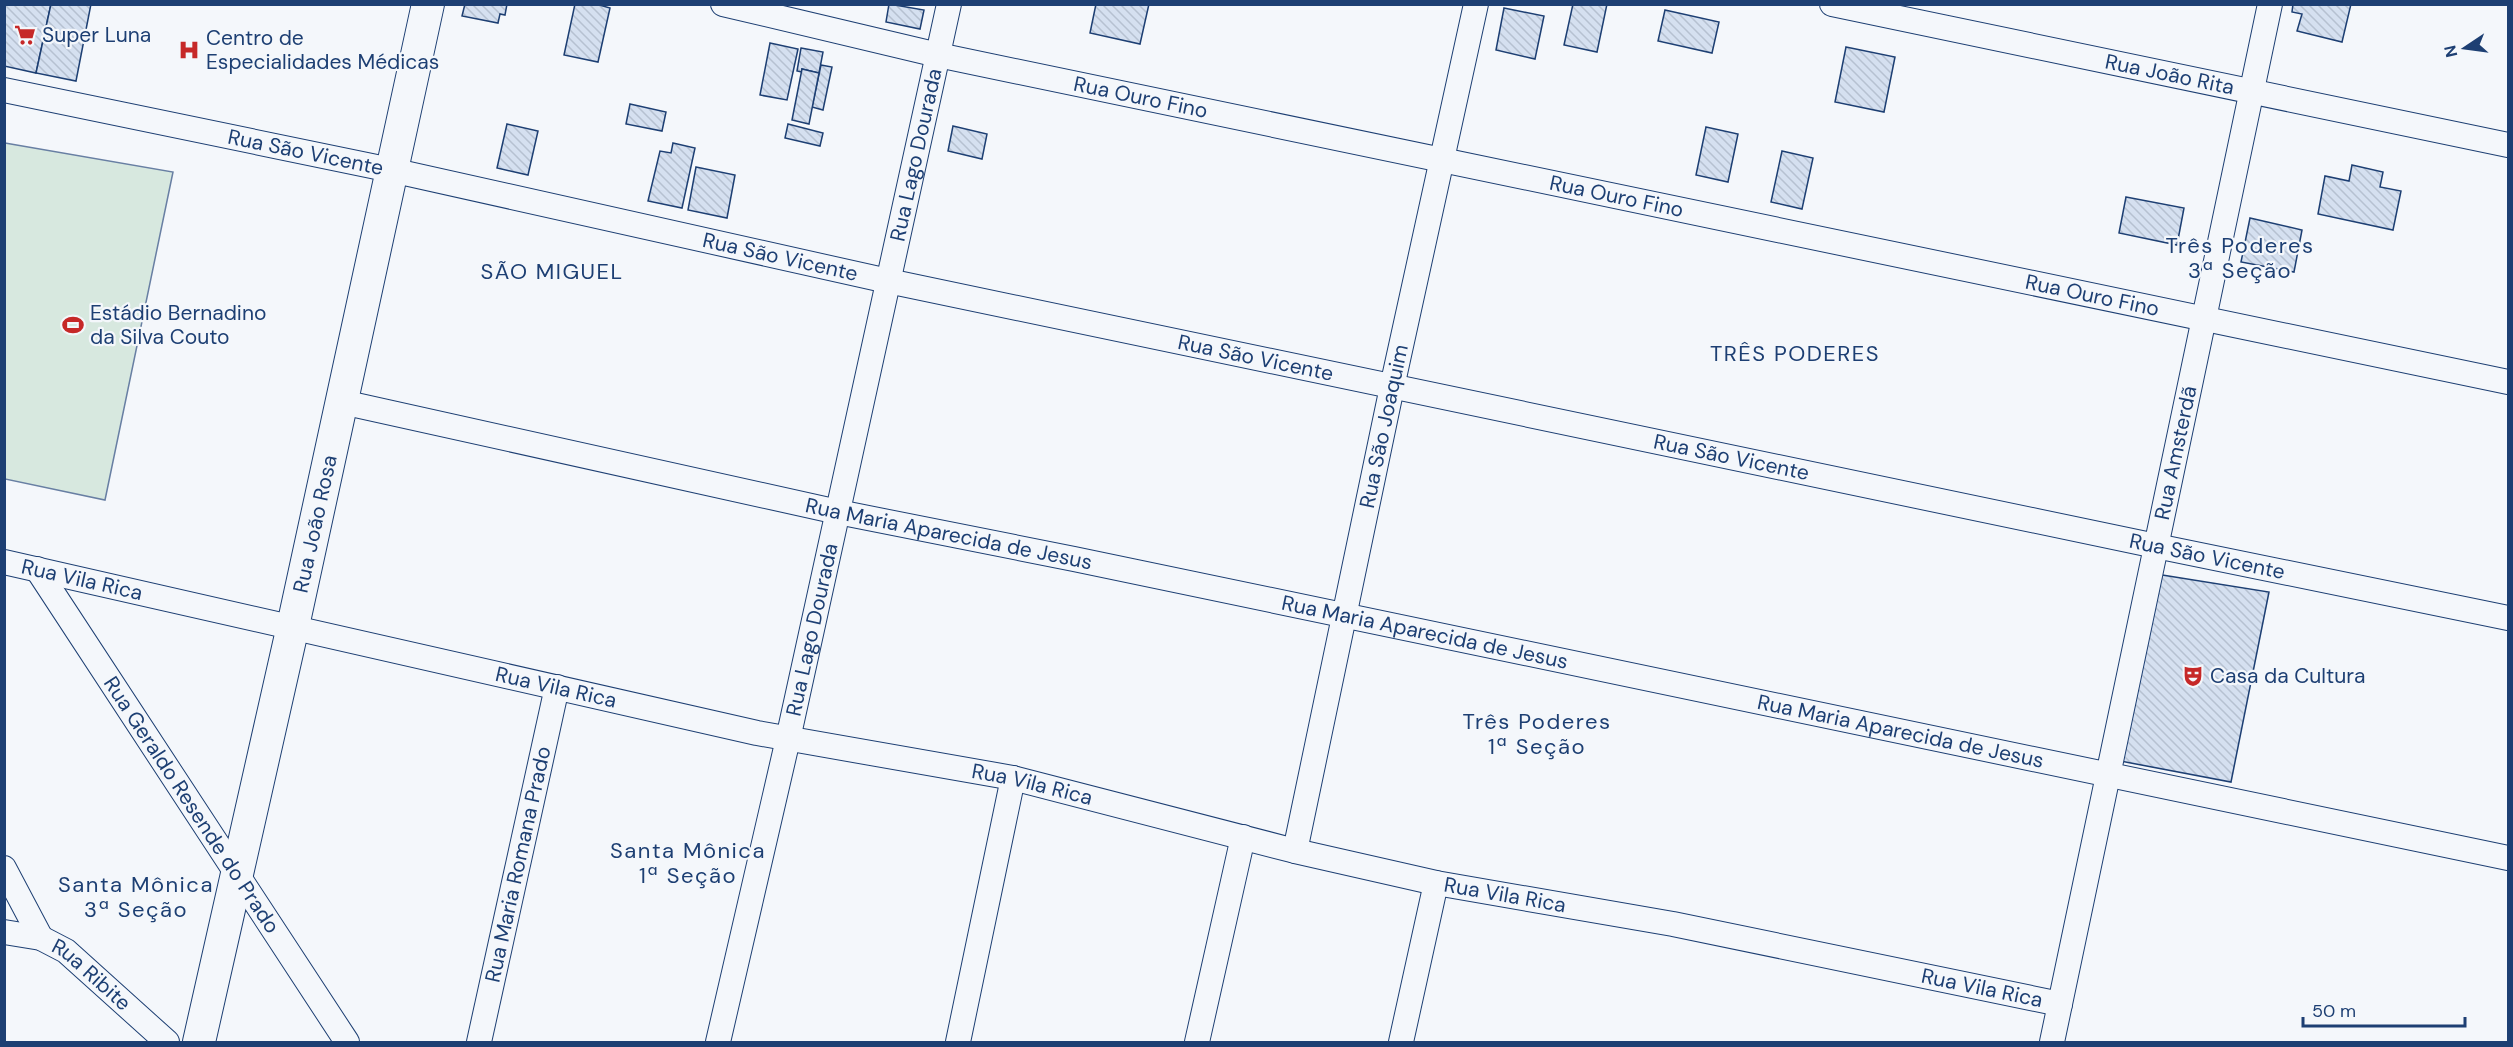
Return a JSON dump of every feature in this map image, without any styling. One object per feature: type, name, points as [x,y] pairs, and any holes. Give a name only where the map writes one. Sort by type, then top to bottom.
[{"type":"main road","name":"Rua João Rosa","points":[[199,1042],[293,626],[428,4]]},
{"type":"street","name":"Rua Ouro Fino","points":[[723,4],[938,56],[2508,382]]},
{"type":"street","name":"Rua Lago Dourada","points":[[718,1042],[788,739],[949,4]]},
{"type":"street","name":"Rua São Joaquim","points":[[1295,851],[1392,387],[1476,4]]},
{"type":"street","name":"Rua João Rita","points":[[1832,4],[2508,145]]},
{"type":"street","name":"Rua Amsterdã","points":[[2052,1042],[2270,4]]},
{"type":"street","name":"Rua São Vicente","points":[[4,90],[391,170],[888,281],[2508,618]]},
{"type":"street","name":"Rua Maria Aparecida de Jesus","points":[[342,402],[838,513],[1344,615],[2508,858]]},
{"type":"street","name":"Rua Vila Rica","points":[[4,562],[788,739],[1013,778],[1295,851],[1436,883],[1673,924],[2060,1004]]},
{"type":"street","name":"Rua Geraldo Resende do Prado","points":[[37,569],[347,1042]]},
{"type":"street","name":"Rua Maria Romana Prado","points":[[479,1042],[557,687]]},
{"type":"street","points":[[958,1042],[1013,778]]},
{"type":"street","points":[[1197,1042],[1243,837]]},
{"type":"street","points":[[4,868],[41,938]]},
{"type":"street","points":[[1401,1042],[1436,883]]},
{"type":"street","name":"Rua Ribite","points":[[4,932],[41,938],[66,951],[167,1042]]},
{"type":"shaded area","name":"Estádio Bernadino da Silva Couto","points":[[5,143],[173,172],[105,500],[5,479]]},
{"type":"building","name":"Super Luna","points":[[4,4],[51,4],[36,73],[4,66]]},
{"type":"building","points":[[51,4],[91,4],[76,81],[36,73]]},
{"type":"building","points":[[465,4],[507,4],[505,15],[500,14],[498,23],[462,16]]},
{"type":"building","points":[[575,4],[596,4],[610,8],[598,62],[564,55]]},
{"type":"building","points":[[889,4],[924,10],[920,29],[886,22]]},
{"type":"building","points":[[1096,4],[1149,4],[1140,44],[1090,33]]},
{"type":"building","points":[[1573,4],[1607,4],[1597,52],[1564,45]]},
{"type":"building","points":[[2293,4],[2351,4],[2342,42],[2297,31],[2302,14],[2292,12]]},
{"type":"building","points":[[1504,8],[1544,16],[1535,59],[1496,50]]},
{"type":"building","points":[[1665,10],[1719,22],[1712,53],[1658,41]]},
{"type":"building","points":[[770,43],[798,49],[787,100],[760,95]]},
{"type":"building","points":[[1846,47],[1895,57],[1884,112],[1835,102]]},
{"type":"building","points":[[801,48],[823,52],[819,73],[802,69],[802,72],[797,71]]},
{"type":"building","points":[[821,65],[832,67],[823,110],[812,107]]},
{"type":"building","points":[[802,69],[819,73],[809,124],[792,120]]},
{"type":"building","points":[[630,104],[666,112],[662,131],[626,124]]},
{"type":"building","points":[[507,124],[538,131],[528,175],[497,168]]},
{"type":"building","points":[[788,124],[823,133],[820,146],[785,138]]},
{"type":"building","points":[[953,126],[987,134],[982,159],[948,151]]},
{"type":"building","points":[[1706,127],[1738,134],[1728,182],[1696,175]]},
{"type":"building","points":[[673,143],[695,148],[682,208],[648,201],[660,151],[671,153]]},
{"type":"building","points":[[1782,151],[1813,158],[1802,209],[1771,202]]},
{"type":"building","points":[[2352,165],[2383,172],[2380,187],[2401,191],[2393,230],[2318,214],[2325,176],[2349,181]]},
{"type":"building","points":[[696,167],[735,175],[727,218],[688,210]]},
{"type":"building","points":[[2126,197],[2184,208],[2177,245],[2119,233]]},
{"type":"building","points":[[2250,218],[2302,230],[2294,272],[2241,262]]},
{"type":"building","name":"Casa da Cultura","points":[[2156,574],[2269,592],[2231,782],[2115,760]]},
{"type":"place","name":"Super Luna","points":[[25,35]]},
{"type":"place","name":"Centro de Especialidades Médicas","points":[[189,50]]},
{"type":"place","name":"Estádio Bernadino da Silva Couto","points":[[73,325]]},
{"type":"place","name":"Casa da Cultura","points":[[2193,676]]},
{"type":"district","name":"Três Poderes 3ª Seção","points":[[2240,258]]},
{"type":"district","name":"SÃO MIGUEL","points":[[552,271]]},
{"type":"district","name":"TRÊS PODERES","points":[[1795,353]]},
{"type":"district","name":"Três Poderes 1ª Seção","points":[[1537,734]]},
{"type":"district","name":"Santa Mônica 1ª Seção","points":[[688,862]]},
{"type":"district","name":"Santa Mônica 3ª Seção","points":[[136,896]]}]
